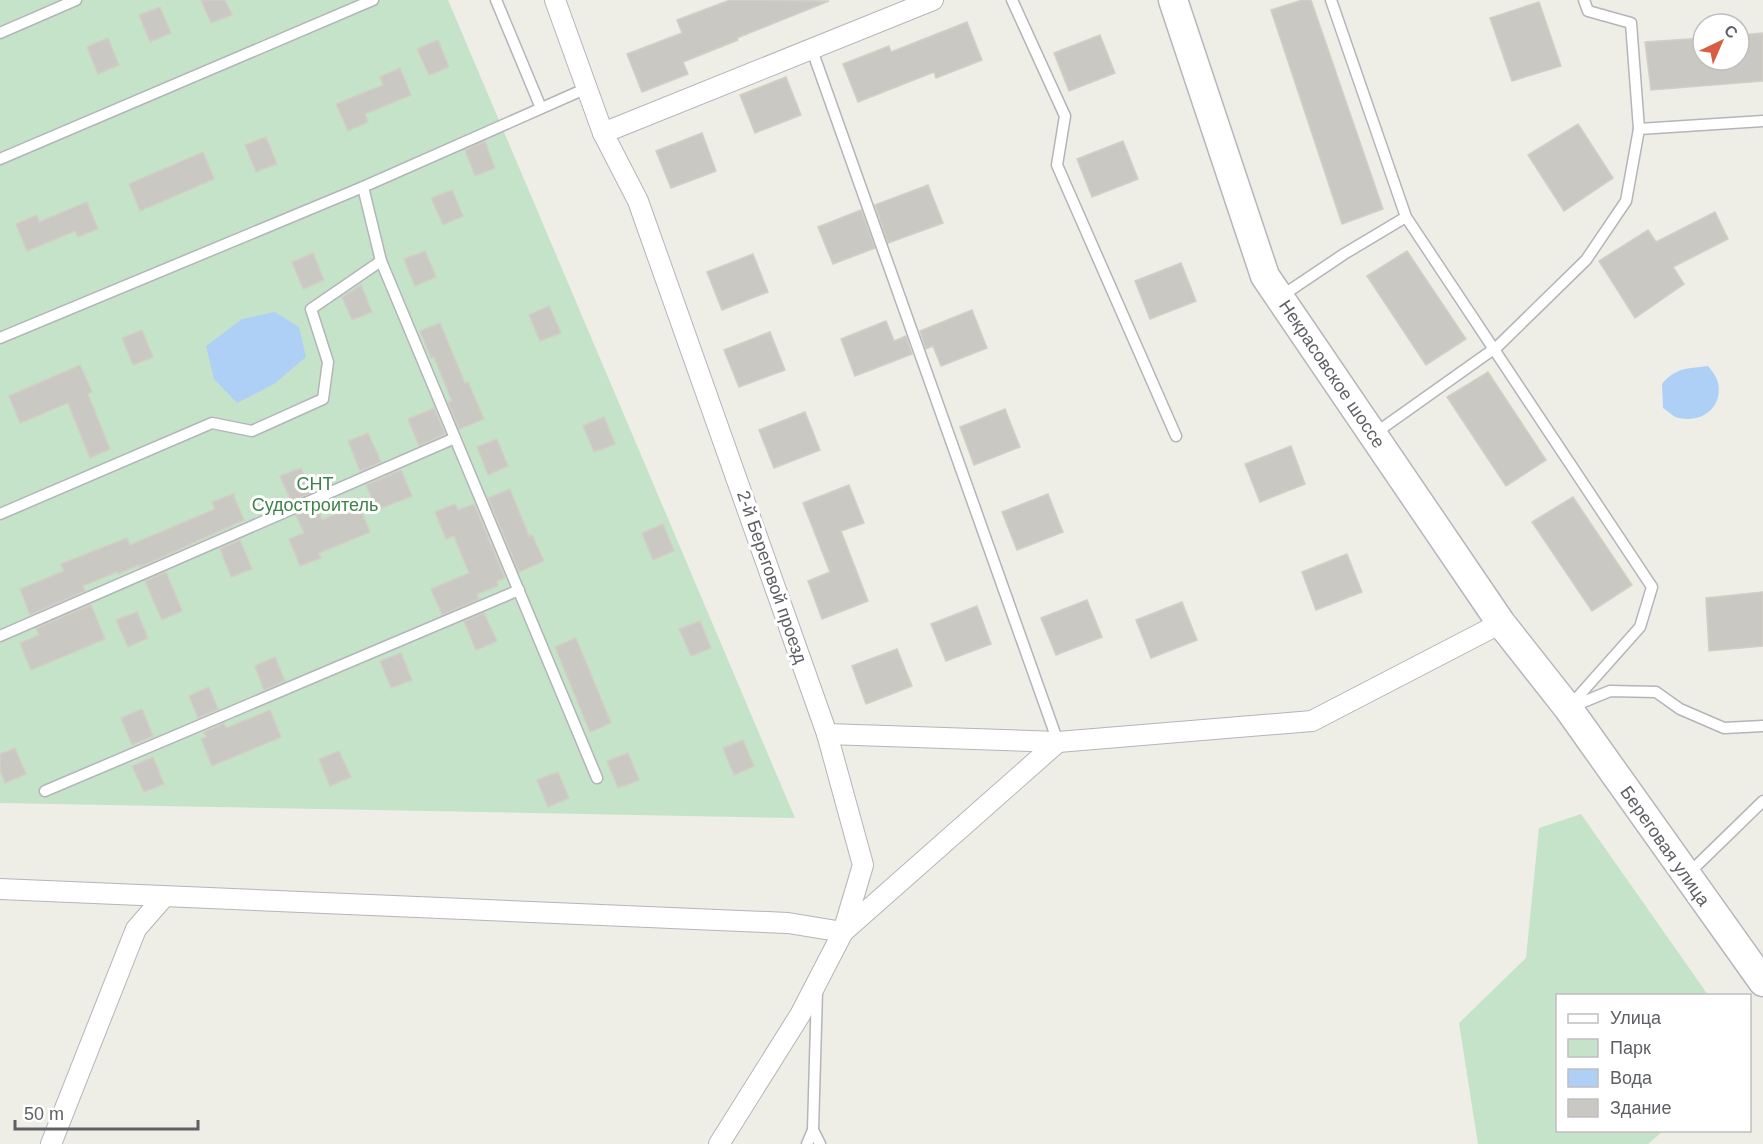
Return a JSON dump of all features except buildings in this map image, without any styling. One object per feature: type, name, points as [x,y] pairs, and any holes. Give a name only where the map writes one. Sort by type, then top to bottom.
[{"type":"main road","name":"Некрасовское шоссе","points":[[1173,0],[1265,276],[1501,623],[1568,708]]},
{"type":"main road","name":"Береговая улица","points":[[1568,708],[1763,982]]},
{"type":"street","name":"2-й Береговой проезд","points":[[555,0],[603,133],[639,201],[827,734],[863,865],[843,932],[800,1015],[719,1144]]},
{"type":"street","points":[[603,133],[933,0]]},
{"type":"street","points":[[827,734],[1058,742],[1312,721],[1501,623]]},
{"type":"street","points":[[0,889],[788,923],[843,932],[1058,742]]},
{"type":"street","points":[[51,1144],[136,929],[164,897]]},
{"type":"lane","points":[[0,33],[76,0]]},
{"type":"lane","points":[[0,159],[373,0]]},
{"type":"lane","points":[[496,0],[541,108]]},
{"type":"lane","points":[[1012,0],[1065,116],[1057,165],[1176,436]]},
{"type":"lane","points":[[1331,0],[1406,218],[1652,586],[1640,627],[1568,708]]},
{"type":"lane","points":[[1374,434],[1493,350],[1586,260],[1626,201],[1639,129],[1631,23],[1588,12],[1584,0]]},
{"type":"lane","points":[[812,50],[1058,742]]},
{"type":"lane","points":[[0,338],[363,187],[587,88]]},
{"type":"lane","points":[[1639,129],[1763,122]]},
{"type":"lane","points":[[363,187],[381,261],[597,778]]},
{"type":"lane","points":[[1280,297],[1344,254],[1406,218]]},
{"type":"lane","points":[[0,514],[212,423],[252,431],[323,399],[328,362],[311,309],[381,261]]},
{"type":"lane","points":[[0,636],[455,438]]},
{"type":"lane","points":[[45,791],[519,590]]},
{"type":"lane","points":[[1568,708],[1610,691],[1656,692],[1680,709],[1724,728],[1763,726]]},
{"type":"lane","points":[[1686,876],[1763,801]]},
{"type":"lane","points":[[807,1144],[813,1130],[818,980]]},
{"type":"lane","points":[[813,1130],[820,1144]]},
{"type":"green space","name":"СНТ Судостроитель","points":[[0,0],[448,0],[795,818],[0,803]]},
{"type":"green space","points":[[1581,814],[1707,994],[1556,994],[1556,1132],[1662,1132],[1648,1144],[1478,1144],[1459,1023],[1526,958],[1539,828]]},
{"type":"water","points":[[275,312],[299,327],[306,357],[274,384],[237,403],[214,379],[206,346],[242,319]]},
{"type":"water","points":[[1708,366],[1717,379],[1719,392],[1714,406],[1709,411],[1696,418],[1688,419],[1677,417],[1663,408],[1662,384],[1667,378],[1682,370]]}]
